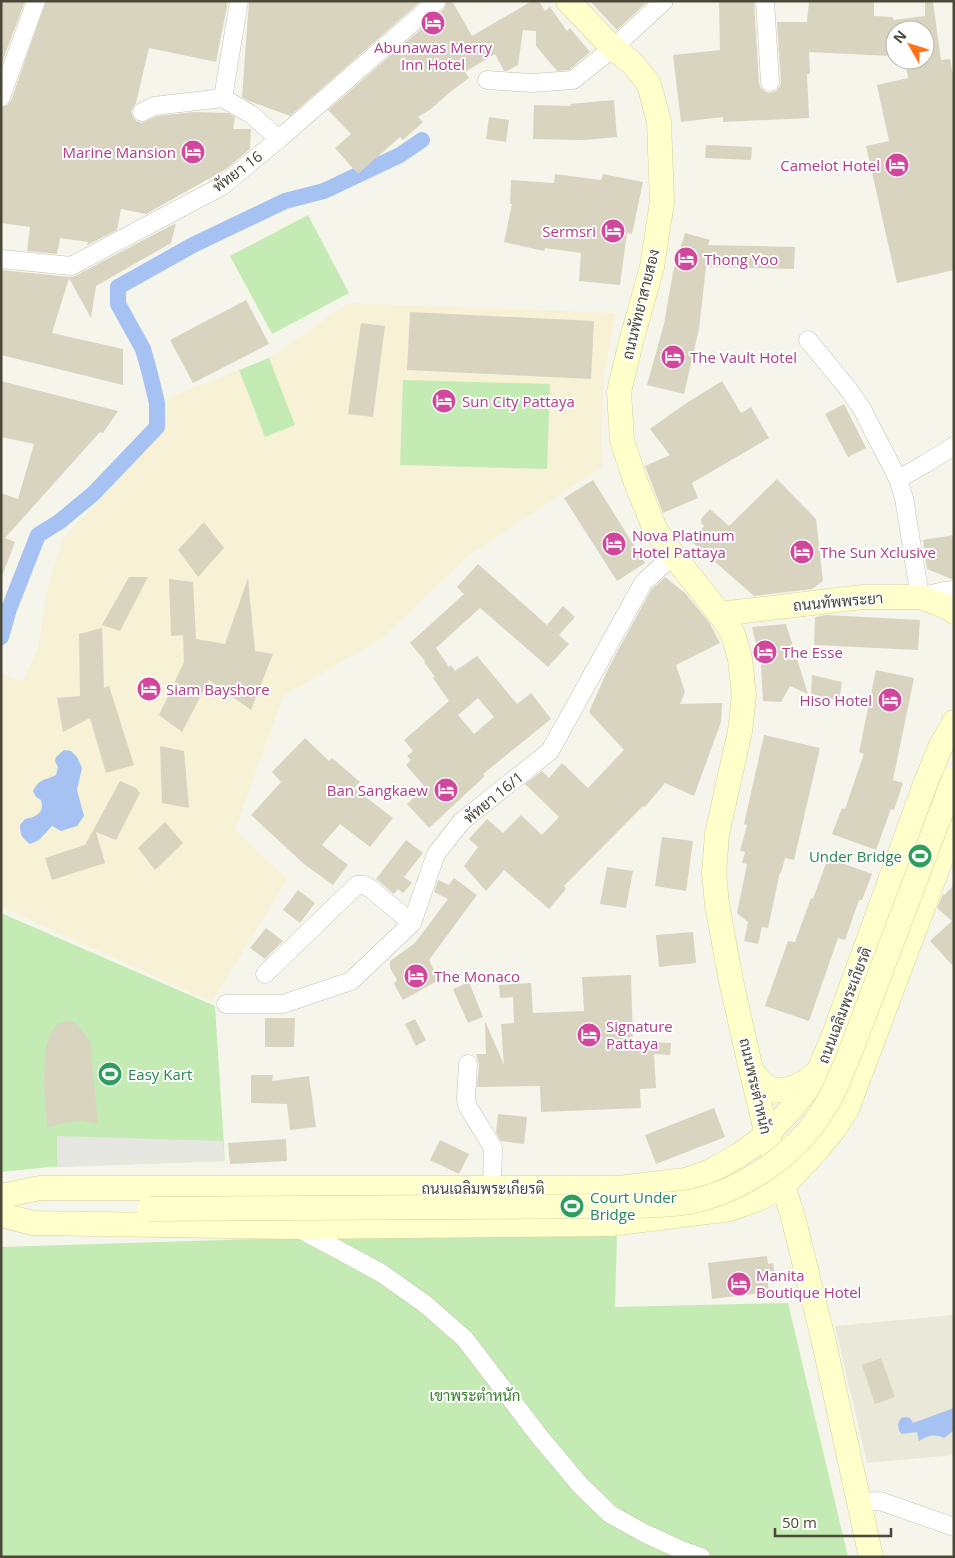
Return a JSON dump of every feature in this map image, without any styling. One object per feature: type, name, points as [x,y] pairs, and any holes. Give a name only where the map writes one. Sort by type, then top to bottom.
[{"type":"main road","name":"ถนนพัทยาสายสอง","points":[[568,1],[613,48],[632,63],[649,84],[659,122],[662,202],[652,267],[619,392],[622,440],[635,480],[655,529],[720,614]]},
{"type":"main road","name":"ถนนทัพพระยา","points":[[720,614],[863,597],[920,597],[954,612]]},
{"type":"main road","name":"ถนนพระตำหนัก","points":[[720,614],[733,634],[736,644],[740,659],[744,695],[740,731],[717,834],[714,873],[717,904],[752,1072],[767,1135],[784,1186],[823,1338],[871,1557]]},
{"type":"main road","name":"ถนนเฉลิมพระเกียรติ","points":[[1,1196],[40,1188],[618,1188],[686,1180],[716,1168],[739,1155],[767,1135],[815,1079],[832,1040],[926,782],[940,748],[954,722]]},
{"type":"main road","points":[[1,1206],[149,1208],[628,1206],[669,1204],[698,1200],[726,1190],[754,1176],[779,1159],[801,1138],[819,1116],[833,1092],[843,1071],[954,780],[938,778],[926,782]]},
{"type":"main road","points":[[1,1215],[33,1223],[294,1227],[622,1223],[730,1209],[758,1199],[784,1186],[816,1150],[847,1109],[954,825]]},
{"type":"main road","points":[[832,1040],[833,1050],[837,1058],[845,1063],[857,1062],[867,1057]]},
{"type":"main road","points":[[752,1072],[766,1086],[774,1090],[792,1088],[806,1082],[818,1073]]},
{"type":"main road","points":[[618,1188],[625,1195],[628,1203],[628,1213],[622,1223]]},
{"type":"street","points":[[1,96],[36,1]]},
{"type":"street","points":[[223,98],[239,1]]},
{"type":"street","name":"พัทยา 16","points":[[1,259],[71,266],[222,186],[279,139],[437,1]]},
{"type":"street","points":[[487,80],[532,83],[573,80],[613,48],[664,1]]},
{"type":"street","points":[[765,1],[770,82]]},
{"type":"street","points":[[142,112],[154,106],[223,98],[252,115],[279,139]]},
{"type":"street","points":[[808,340],[862,409],[898,479],[904,498],[920,597],[944,590],[954,590]]},
{"type":"street","points":[[898,479],[954,446]]},
{"type":"street","name":"พัทยา 16/1","points":[[226,1004],[283,1004],[351,981],[412,923],[436,854],[462,821],[550,751],[644,583],[674,555]]},
{"type":"street","points":[[265,974],[356,885],[365,885],[372,889],[412,923]]},
{"type":"street","points":[[468,1064],[467,1105],[493,1148],[492,1188]]},
{"type":"street","points":[[294,1227],[381,1273],[426,1304],[465,1339],[556,1457],[580,1485],[610,1514],[644,1533],[701,1557]]},
{"type":"street","points":[[860,1502],[880,1501],[954,1527]]},
{"type":"shaded area","name":"Siam Bayshore","points":[[349,303],[615,313],[604,377],[601,442],[603,466],[469,555],[382,638],[283,696],[235,830],[287,879],[212,1002],[1,907],[1,673],[23,681],[38,648],[47,592],[62,539],[115,485],[164,427],[167,398],[239,370],[265,436],[294,425],[269,358]]},
{"type":"shaded area","points":[[57,1136],[223,1141],[225,1161],[57,1167]]},
{"type":"shaded area","points":[[954,1315],[954,1455],[867,1463],[835,1326]]},
{"type":"green space","points":[[308,215],[349,293],[272,334],[230,256]]},
{"type":"green space","points":[[269,358],[295,425],[265,437],[239,370]]},
{"type":"green space","points":[[403,380],[550,384],[547,469],[400,465]]},
{"type":"green space","name":"Easy Kart","points":[[1,913],[215,1006],[225,1161],[49,1167],[1,1172]]},
{"type":"green space","name":"เขาพระตำหนัก","points":[[617,1232],[615,1307],[788,1303],[848,1557],[1,1557],[1,1247],[421,1234]]},
{"type":"water","points":[[64,750],[71,751],[77,757],[82,768],[77,790],[84,816],[77,826],[61,831],[52,826],[39,840],[30,844],[22,836],[20,825],[25,819],[36,816],[41,811],[41,800],[36,797],[33,791],[40,782],[56,775],[58,767],[55,761],[56,757]]},
{"type":"water","points":[[954,1408],[954,1430],[944,1438],[932,1436],[919,1441],[917,1432],[902,1434],[899,1431],[898,1424],[901,1418],[910,1418],[913,1423]]},
{"type":"building","points":[[1,1],[25,1],[1,65]]},
{"type":"building","points":[[46,1],[228,1],[216,62],[149,48],[136,103],[131,112],[136,121],[142,123],[157,116],[194,112],[228,113],[235,117],[233,129],[251,129],[250,149],[226,169],[146,214],[121,209],[117,230],[87,245],[88,242],[60,238],[57,254],[27,251],[30,227],[1,223],[1,107],[11,101]]},
{"type":"building","points":[[249,1],[421,1],[290,116],[242,97]]},
{"type":"building","points":[[447,1],[452,1],[472,36],[532,1],[539,1],[545,11],[550,7],[567,31],[570,28],[590,52],[569,70],[557,71],[536,46],[536,31],[523,30],[518,65],[504,71],[495,54],[465,72],[469,78],[431,109],[418,117],[423,122],[403,140],[400,137],[358,174],[335,148],[351,134],[328,110],[444,9]]},
{"type":"building","points":[[590,1],[648,1],[617,30]]},
{"type":"building","points":[[719,1],[754,1],[759,83],[761,88],[770,93],[776,91],[781,82],[777,22],[807,22],[809,1],[874,1],[874,16],[893,17],[893,20],[885,20],[885,56],[809,52],[810,74],[807,74],[809,118],[723,122],[723,117],[681,122],[673,55],[720,50]]},
{"type":"building","points":[[925,2],[933,2],[941,60],[950,59],[954,81],[954,270],[897,283],[866,146],[889,141],[877,85],[908,78],[907,70],[935,70],[935,20],[893,20],[925,16]]},
{"type":"building","points":[[614,100],[617,137],[584,140],[533,139],[534,105],[571,106],[570,104]]},
{"type":"building","points":[[489,117],[509,120],[506,142],[486,139]]},
{"type":"building","points":[[706,145],[752,147],[751,160],[705,158]]},
{"type":"building","points":[[555,174],[601,180],[603,174],[643,182],[632,234],[627,233],[620,285],[579,281],[581,253],[545,248],[544,251],[504,242],[512,204],[510,204],[511,180],[554,183]]},
{"type":"building","points":[[176,223],[171,243],[96,286],[91,318],[69,278],[52,333],[123,349],[123,385],[1,355],[1,270],[75,276]]},
{"type":"building","points":[[685,233],[710,240],[708,245],[795,247],[794,269],[706,267],[699,329],[684,394],[647,385],[664,324],[673,272]]},
{"type":"building","points":[[246,300],[269,344],[193,383],[170,340]]},
{"type":"building","points":[[410,312],[594,321],[591,379],[407,370]]},
{"type":"building","points":[[361,323],[385,326],[373,417],[348,414]]},
{"type":"building","points":[[1,381],[118,411],[103,433],[100,432],[5,538],[15,542],[2,576],[1,493],[18,499],[34,444],[1,437]]},
{"type":"building","points":[[722,381],[741,413],[751,407],[769,438],[692,483],[698,498],[663,513],[645,466],[670,455],[650,429]]},
{"type":"building","points":[[844,404],[866,448],[848,457],[825,414]]},
{"type":"building","points":[[777,479],[816,519],[823,581],[812,589],[754,596],[691,541],[704,526],[701,523],[701,519],[710,509],[729,526]]},
{"type":"building","name":"Nova Platinum Hotel Pattaya","points":[[593,480],[645,563],[617,581],[564,498]]},
{"type":"building","points":[[204,522],[224,548],[198,577],[178,550]]},
{"type":"building","points":[[954,535],[954,580],[927,569],[923,540]]},
{"type":"building","points":[[478,564],[547,625],[563,606],[575,617],[559,635],[569,644],[548,667],[480,608],[436,648],[449,667],[451,665],[455,671],[477,656],[517,704],[531,693],[551,719],[483,774],[485,776],[429,828],[407,804],[425,787],[406,765],[411,760],[407,756],[413,751],[404,740],[449,701],[433,678],[435,677],[425,661],[410,643],[464,594],[457,587]],"holes":[[[478,698],[494,717],[474,734],[458,715]]]},
{"type":"building","points":[[129,577],[148,577],[120,631],[102,625]]},
{"type":"building","points":[[665,577],[685,593],[709,622],[720,643],[676,665],[685,692],[680,704],[722,703],[721,722],[694,796],[665,783],[645,807],[643,806],[564,886],[566,889],[549,909],[504,870],[486,891],[464,866],[478,847],[469,839],[487,819],[503,833],[521,815],[542,835],[559,817],[525,784],[542,771],[549,778],[562,763],[588,788],[624,750],[589,712],[608,669],[651,590]]},
{"type":"building","points":[[248,578],[255,651],[273,654],[251,710],[209,680],[182,732],[159,715],[184,662],[183,635],[171,636],[169,579],[193,582],[196,639],[225,644]]},
{"type":"building","points":[[827,615],[920,620],[918,650],[814,645],[815,617]]},
{"type":"building","points":[[786,624],[808,694],[790,686],[781,702],[763,701],[761,665],[752,627]]},
{"type":"building","points":[[102,628],[104,688],[109,686],[134,765],[106,773],[90,718],[63,732],[57,698],[80,696],[79,634]]},
{"type":"building","points":[[876,670],[914,678],[893,780],[903,783],[894,810],[891,809],[876,850],[832,834],[842,808],[845,809],[864,754],[859,752]]},
{"type":"building","points":[[812,675],[842,682],[839,700],[811,694]]},
{"type":"building","points":[[764,735],[820,748],[794,860],[785,858],[780,872],[768,928],[762,927],[758,944],[744,941],[748,922],[737,913],[747,864],[742,863],[745,852],[740,851],[747,825],[744,824]]},
{"type":"building","points":[[305,738],[329,761],[332,758],[360,782],[354,788],[393,818],[370,847],[340,824],[322,845],[348,865],[333,885],[304,864],[251,815],[281,782],[272,772]]},
{"type":"building","points":[[160,746],[184,751],[189,808],[162,803]]},
{"type":"building","points":[[120,781],[136,788],[140,793],[116,840],[96,832],[105,863],[52,880],[45,858],[85,845]]},
{"type":"building","points":[[165,822],[183,843],[155,870],[138,848]]},
{"type":"building","points":[[662,837],[693,841],[686,891],[655,886]]},
{"type":"building","points":[[406,840],[423,853],[404,877],[412,883],[403,893],[398,889],[394,894],[376,879]]},
{"type":"building","points":[[828,858],[872,874],[862,900],[859,900],[845,940],[838,938],[809,1021],[765,1006],[788,941],[795,942]]},
{"type":"building","points":[[607,867],[633,871],[626,908],[600,904]]},
{"type":"building","points":[[454,878],[477,895],[429,960],[439,980],[403,1000],[394,984],[397,980],[390,968],[390,961],[415,943],[448,899],[434,892],[438,880],[449,885]]},
{"type":"building","points":[[954,885],[954,967],[930,941],[952,921],[937,908],[943,894]]},
{"type":"building","points":[[298,890],[315,903],[300,923],[283,910]]},
{"type":"building","points":[[266,928],[283,941],[265,959],[250,948]]},
{"type":"building","points":[[693,932],[696,963],[659,967],[656,935]]},
{"type":"building","points":[[631,975],[633,1041],[671,1043],[670,1055],[654,1054],[656,1088],[640,1089],[641,1108],[541,1112],[540,1086],[477,1087],[479,1065],[476,1054],[486,1054],[485,1023],[504,1065],[501,1024],[514,1023],[513,997],[500,998],[499,985],[531,983],[533,1013],[584,1011],[582,977]]},
{"type":"building","points":[[469,982],[483,1017],[468,1023],[453,989]]},
{"type":"building","points":[[265,1018],[295,1018],[294,1047],[265,1047]]},
{"type":"building","points":[[415,1019],[426,1040],[416,1046],[405,1024]]},
{"type":"building","points":[[73,1021],[90,1042],[98,1124],[82,1120],[47,1128],[44,1084],[46,1047],[51,1032],[59,1023]]},
{"type":"building","points":[[251,1075],[273,1075],[272,1081],[309,1076],[316,1127],[290,1130],[287,1104],[251,1103]]},
{"type":"building","points":[[714,1108],[725,1137],[656,1164],[645,1135]]},
{"type":"building","points":[[498,1114],[527,1117],[524,1144],[501,1141],[496,1133]]},
{"type":"building","points":[[286,1139],[287,1161],[230,1164],[228,1143]]},
{"type":"building","points":[[440,1140],[469,1154],[459,1174],[430,1160]]},
{"type":"building","name":"Manita Boutique Hotel","points":[[767,1256],[768,1264],[773,1263],[775,1275],[767,1277],[769,1292],[712,1299],[708,1263]]},
{"type":"building","points":[[881,1358],[895,1397],[875,1404],[862,1365]]},
{"type":"waterway","points":[[1,637],[9,609],[38,535],[59,522],[93,494],[157,427],[157,403],[150,374],[143,349],[118,304],[118,287],[193,245],[285,201],[324,191],[400,155],[422,140]]},
{"type":"place","name":"Abunawas Merry Inn Hotel","points":[[433,23]]},
{"type":"place","name":"Marine Mansion","points":[[193,152]]},
{"type":"place","name":"Camelot Hotel","points":[[897,165]]},
{"type":"place","name":"Sermsri","points":[[613,231]]},
{"type":"place","name":"Thong Yoo","points":[[686,259]]},
{"type":"place","name":"The Vault Hotel","points":[[673,357]]},
{"type":"place","name":"Sun City Pattaya","points":[[444,401]]},
{"type":"place","name":"Nova Platinum Hotel Pattaya","points":[[614,544]]},
{"type":"place","name":"The Sun Xclusive","points":[[802,552]]},
{"type":"place","name":"The Esse","points":[[765,652]]},
{"type":"place","name":"Siam Bayshore","points":[[149,689]]},
{"type":"place","name":"Hiso Hotel","points":[[890,700]]},
{"type":"place","name":"Ban Sangkaew","points":[[446,790]]},
{"type":"place","name":"Under Bridge","points":[[920,856]]},
{"type":"place","name":"The Monaco","points":[[416,976]]},
{"type":"place","name":"Signature Pattaya","points":[[589,1035]]},
{"type":"place","name":"Easy Kart","points":[[110,1074]]},
{"type":"place","name":"Court Under Bridge","points":[[572,1206]]},
{"type":"place","name":"Manita Boutique Hotel","points":[[739,1284]]}]
